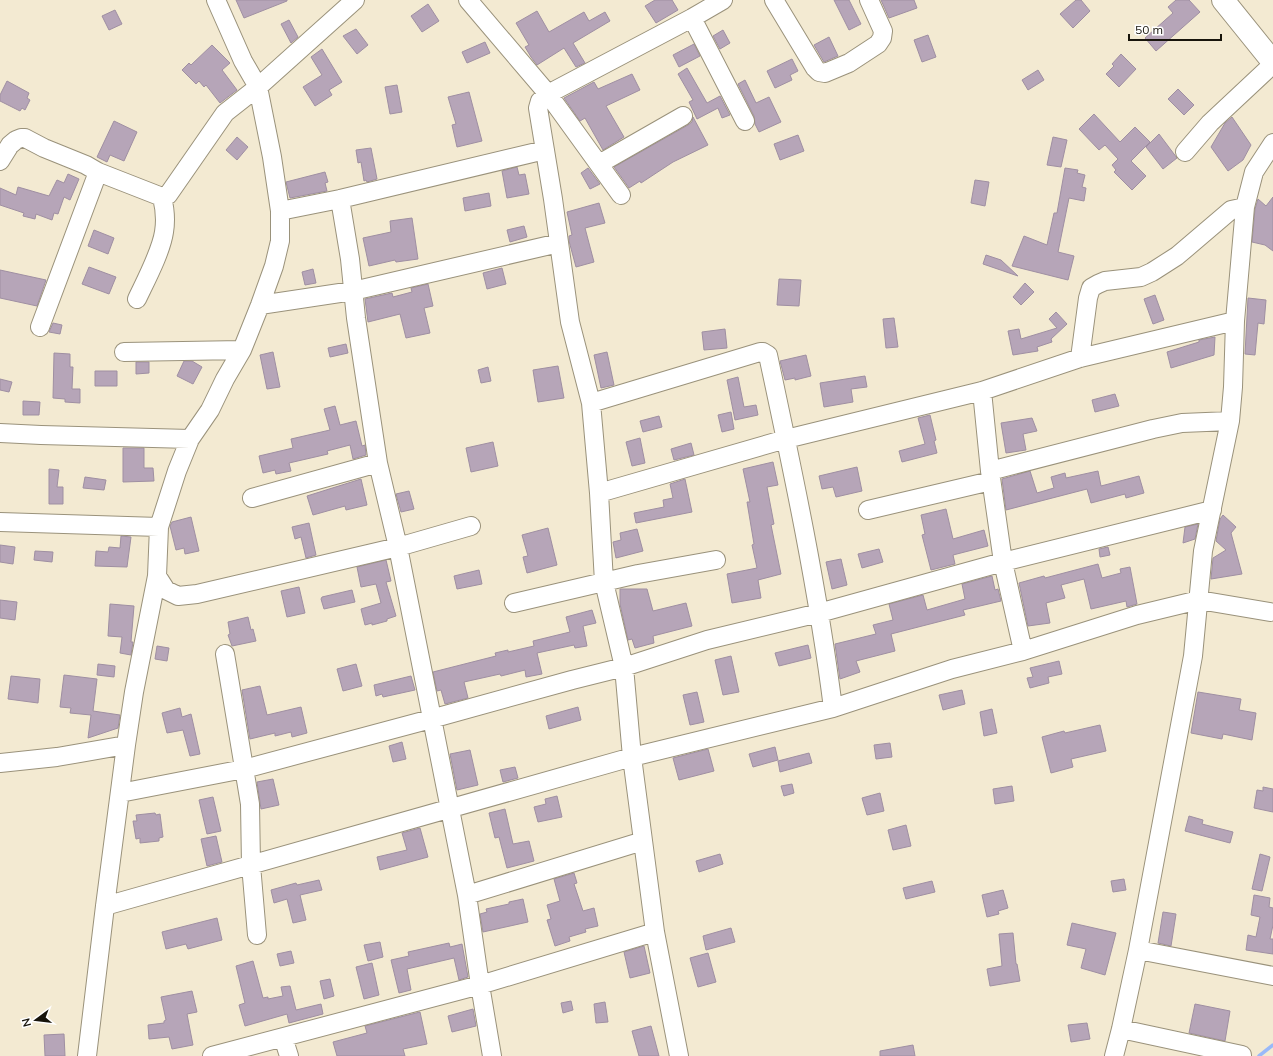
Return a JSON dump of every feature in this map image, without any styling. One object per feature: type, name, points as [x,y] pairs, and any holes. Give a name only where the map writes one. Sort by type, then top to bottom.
[{"type":"main road","points":[[1223,0],[1273,63]]},
{"type":"street","points":[[87,1056],[126,745],[134,692],[157,576],[159,527],[177,471],[190,439],[210,410],[225,378],[242,350],[274,266],[280,241],[280,211],[272,157],[258,87],[243,61],[216,0]]},
{"type":"street","points":[[0,161],[10,145],[16,140],[25,138],[44,148],[86,165],[98,172],[162,197],[168,195],[226,114],[355,0]]},
{"type":"street","points":[[468,0],[548,94],[621,195]]},
{"type":"street","points":[[679,1056],[655,932],[632,757],[624,667],[604,582],[599,493],[591,403],[570,322],[538,108],[540,101],[548,94],[723,0]]},
{"type":"street","points":[[774,0],[815,68],[819,72],[825,73],[849,63],[878,44],[882,38],[883,31],[869,0]]},
{"type":"street","points":[[692,18],[745,121]]},
{"type":"street","points":[[1185,152],[1210,123],[1273,63]]},
{"type":"street","points":[[599,164],[683,116]]},
{"type":"street","points":[[1114,1056],[1138,950],[1192,656],[1203,551],[1230,421],[1233,387],[1235,321],[1245,207],[1254,172],[1273,143]]},
{"type":"street","points":[[280,211],[340,199],[545,150]]},
{"type":"street","points":[[40,327],[98,172]]},
{"type":"street","points":[[137,300],[157,254],[164,233],[165,211],[162,197]]},
{"type":"street","points":[[340,199],[350,259],[356,318],[378,463],[398,547],[467,895],[492,1056]]},
{"type":"street","points":[[1080,358],[1088,298],[1091,288],[1105,281],[1141,277],[1152,272],[1177,256],[1231,210],[1245,207]]},
{"type":"street","points":[[260,305],[353,291],[559,243]]},
{"type":"street","points":[[599,493],[786,439],[982,391],[1080,358],[1235,321]]},
{"type":"street","points":[[124,352],[242,350]]},
{"type":"street","points":[[591,403],[763,352],[768,355],[786,439],[819,613],[833,708]]},
{"type":"street","points":[[982,391],[991,476],[1003,562],[1023,651]]},
{"type":"street","points":[[868,510],[1154,429],[1182,423],[1230,421]]},
{"type":"street","points":[[0,433],[190,439]]},
{"type":"street","points":[[252,498],[378,463]]},
{"type":"street","points":[[120,793],[244,769],[624,667],[706,640],[819,613],[1003,562],[1212,510]]},
{"type":"street","points":[[0,522],[159,527]]},
{"type":"street","points":[[157,576],[166,590],[178,596],[197,594],[398,547],[471,526]]},
{"type":"street","points":[[514,603],[638,574],[716,560]]},
{"type":"street","points":[[105,906],[632,757],[833,708],[952,669],[1023,651],[1137,615],[1199,600],[1270,612]]},
{"type":"street","points":[[225,654],[250,804],[251,865],[257,935]]},
{"type":"street","points":[[0,763],[57,757],[126,745]]},
{"type":"street","points":[[467,895],[643,842]]},
{"type":"street","points":[[212,1056],[480,985],[655,932]]},
{"type":"street","points":[[1138,950],[1273,976]]},
{"type":"street","points":[[1121,1029],[1242,1055]]},
{"type":"street","points":[[283,1037],[289,1056]]},
{"type":"building","points":[[236,0],[287,0],[287,1],[244,18]]},
{"type":"building","points":[[655,0],[672,0],[678,10],[656,23],[645,6]]},
{"type":"building","points":[[834,0],[849,0],[861,24],[849,30]]},
{"type":"building","points":[[881,0],[914,0],[917,8],[889,18]]},
{"type":"building","points":[[1076,0],[1081,0],[1090,11],[1073,28],[1060,14]]},
{"type":"building","points":[[1176,0],[1189,0],[1200,12],[1156,51],[1145,38],[1173,13],[1168,7]]},
{"type":"building","points":[[428,4],[439,21],[422,32],[411,16]]},
{"type":"building","points":[[115,10],[122,24],[109,30],[102,16]]},
{"type":"building","points":[[537,11],[549,32],[584,12],[589,21],[605,12],[610,21],[573,43],[585,63],[576,67],[564,48],[537,65],[525,47],[529,45],[516,23]]},
{"type":"building","points":[[289,20],[298,37],[291,43],[281,24]]},
{"type":"building","points":[[356,29],[368,45],[357,54],[343,36]]},
{"type":"building","points":[[723,30],[730,43],[720,49],[713,36]]},
{"type":"building","points":[[928,35],[936,57],[922,62],[914,40]]},
{"type":"building","points":[[829,37],[838,56],[824,62],[814,45]]},
{"type":"building","points":[[485,42],[490,53],[467,63],[462,52]]},
{"type":"building","points":[[694,44],[700,56],[679,67],[673,55]]},
{"type":"building","points":[[212,45],[230,63],[222,70],[237,90],[220,103],[206,85],[204,87],[199,81],[196,84],[182,70],[189,63],[191,65]]},
{"type":"building","points":[[322,49],[342,82],[329,90],[332,95],[315,106],[303,87],[322,75],[311,57]]},
{"type":"building","points":[[1121,54],[1136,69],[1119,87],[1106,74],[1114,66],[1112,64]]},
{"type":"building","points":[[792,59],[798,71],[790,75],[792,80],[775,88],[767,71]]},
{"type":"building","points":[[687,68],[707,103],[720,96],[730,115],[722,118],[718,108],[697,119],[689,102],[693,100],[678,74]]},
{"type":"building","points":[[1038,70],[1044,80],[1028,90],[1022,80]]},
{"type":"building","points":[[632,74],[640,90],[606,106],[624,137],[603,150],[585,118],[580,121],[564,98],[594,82],[598,89]]},
{"type":"building","points":[[745,80],[756,103],[769,97],[781,122],[759,132],[755,124],[754,116],[738,84]]},
{"type":"building","points":[[7,81],[29,93],[27,98],[30,100],[25,110],[22,108],[20,111],[0,101],[0,95]]},
{"type":"building","points":[[397,85],[402,112],[390,114],[385,87]]},
{"type":"building","points":[[1178,89],[1194,105],[1184,115],[1168,99]]},
{"type":"building","points":[[469,92],[482,141],[457,147],[452,125],[456,124],[448,97]]},
{"type":"building","points":[[1094,114],[1120,142],[1135,127],[1150,142],[1131,161],[1146,176],[1132,190],[1114,172],[1116,170],[1112,165],[1118,159],[1105,145],[1099,150],[1079,129]]},
{"type":"building","points":[[693,117],[708,145],[673,162],[641,183],[640,181],[629,188],[614,167],[688,125],[692,122]]},
{"type":"building","points":[[1232,117],[1251,145],[1243,160],[1228,171],[1211,147],[1225,123]]},
{"type":"building","points":[[114,121],[137,132],[124,161],[110,155],[107,162],[97,157]]},
{"type":"building","points":[[1159,134],[1177,158],[1163,169],[1146,147]]},
{"type":"building","points":[[798,135],[804,151],[780,160],[774,144]]},
{"type":"building","points":[[237,137],[248,147],[237,160],[226,150]]},
{"type":"building","points":[[1053,137],[1067,140],[1061,167],[1047,165]]},
{"type":"building","points":[[371,148],[377,179],[367,182],[366,180],[364,181],[361,162],[358,163],[356,150]]},
{"type":"building","points":[[517,167],[519,175],[525,174],[529,194],[507,198],[502,171]]},
{"type":"building","points":[[588,168],[600,184],[590,189],[581,173]]},
{"type":"building","points":[[1065,168],[1078,170],[1077,173],[1085,175],[1082,187],[1086,188],[1084,201],[1069,198],[1058,252],[1074,256],[1068,280],[1012,266],[1024,236],[1047,245],[1054,213],[1057,213]]},
{"type":"building","points":[[325,172],[328,182],[325,183],[327,191],[290,198],[286,182]]},
{"type":"building","points":[[68,174],[79,179],[70,200],[64,197],[58,214],[54,213],[52,220],[36,214],[35,219],[23,216],[24,213],[0,205],[0,188],[16,195],[18,187],[49,196],[57,180],[64,183]]},
{"type":"building","points":[[975,180],[989,182],[985,206],[971,203]]},
{"type":"building","points":[[489,193],[491,206],[465,211],[463,198]]},
{"type":"building","points":[[1273,197],[1273,251],[1265,245],[1252,242],[1255,209],[1258,199],[1266,206]]},
{"type":"building","points":[[599,203],[605,223],[585,228],[594,262],[576,267],[569,241],[569,236],[572,235],[567,212]]},
{"type":"building","points":[[412,218],[418,259],[396,262],[395,260],[369,266],[363,238],[391,232],[390,221]]},
{"type":"building","points":[[524,226],[527,237],[510,242],[507,230]]},
{"type":"building","points":[[94,230],[114,238],[108,254],[88,246]]},
{"type":"building","points":[[986,255],[1001,260],[1018,276],[983,264]]},
{"type":"building","points":[[89,267],[116,277],[109,294],[82,284]]},
{"type":"building","points":[[502,268],[506,284],[487,289],[483,273]]},
{"type":"building","points":[[313,269],[316,283],[305,285],[302,272]]},
{"type":"building","points":[[0,270],[46,280],[37,306],[0,298]]},
{"type":"building","points":[[779,279],[801,280],[799,306],[777,305]]},
{"type":"building","points":[[1025,283],[1034,292],[1021,305],[1013,297]]},
{"type":"building","points":[[428,284],[433,306],[424,308],[430,333],[406,338],[400,314],[368,322],[365,299],[392,293],[393,297],[412,292],[411,288]]},
{"type":"building","points":[[1155,295],[1164,320],[1153,324],[1144,299]]},
{"type":"building","points":[[1248,298],[1266,300],[1264,324],[1258,323],[1255,355],[1245,354]]},
{"type":"building","points":[[1056,312],[1067,324],[1051,339],[1052,342],[1037,347],[1038,351],[1013,355],[1008,331],[1019,329],[1021,339],[1057,328],[1049,319]]},
{"type":"building","points":[[894,318],[898,347],[886,348],[883,319]]},
{"type":"building","points":[[53,323],[62,325],[60,334],[49,332]]},
{"type":"building","points":[[725,329],[727,348],[704,350],[702,332]]},
{"type":"building","points":[[1215,337],[1214,355],[1171,368],[1167,352],[1199,342],[1199,340]]},
{"type":"building","points":[[346,344],[348,353],[330,357],[328,348]]},
{"type":"building","points":[[273,352],[280,387],[267,389],[260,355]]},
{"type":"building","points":[[607,352],[614,385],[601,388],[594,355]]},
{"type":"building","points":[[54,353],[70,354],[70,367],[73,367],[72,389],[80,389],[80,403],[65,402],[65,399],[53,398]]},
{"type":"building","points":[[806,355],[811,376],[795,380],[795,378],[785,380],[780,361]]},
{"type":"building","points":[[184,361],[192,361],[202,367],[193,384],[177,376]]},
{"type":"building","points":[[136,362],[149,362],[149,373],[136,374]]},
{"type":"building","points":[[558,366],[564,398],[538,402],[533,370]]},
{"type":"building","points":[[488,367],[491,381],[481,383],[478,370]]},
{"type":"building","points":[[95,371],[117,371],[117,386],[95,386]]},
{"type":"building","points":[[865,376],[867,387],[851,389],[853,402],[824,407],[820,383]]},
{"type":"building","points":[[738,377],[744,407],[756,405],[758,415],[735,420],[727,380]]},
{"type":"building","points":[[0,379],[12,382],[9,392],[0,390]]},
{"type":"building","points":[[1115,394],[1119,406],[1095,412],[1092,400]]},
{"type":"building","points":[[23,401],[40,402],[39,415],[23,415]]},
{"type":"building","points":[[335,406],[340,425],[356,421],[362,446],[365,445],[366,455],[353,459],[350,445],[327,451],[328,454],[289,463],[291,471],[276,474],[275,470],[263,473],[259,456],[293,448],[291,439],[330,430],[324,409]]},
{"type":"building","points":[[731,412],[734,429],[722,432],[718,415]]},
{"type":"building","points":[[930,415],[936,440],[934,441],[937,453],[902,462],[899,451],[925,444],[918,418]]},
{"type":"building","points":[[659,416],[662,427],[643,432],[640,421]]},
{"type":"building","points":[[1032,418],[1037,431],[1023,434],[1026,450],[1006,453],[1001,423]]},
{"type":"building","points":[[640,438],[645,463],[632,466],[626,442]]},
{"type":"building","points":[[493,442],[498,466],[471,472],[466,448]]},
{"type":"building","points":[[691,443],[694,455],[674,460],[671,449]]},
{"type":"building","points":[[123,448],[144,448],[144,468],[153,468],[154,481],[123,482]]},
{"type":"building","points":[[773,462],[778,485],[767,487],[774,524],[771,525],[781,574],[758,580],[761,598],[732,603],[727,574],[757,568],[752,545],[754,544],[747,502],[750,502],[743,469]]},
{"type":"building","points":[[857,467],[862,491],[836,497],[833,487],[822,489],[819,476]]},
{"type":"building","points":[[49,469],[59,470],[57,487],[63,487],[63,504],[49,504]]},
{"type":"building","points":[[1030,471],[1037,493],[1054,488],[1051,477],[1065,473],[1066,478],[1098,471],[1101,486],[1139,476],[1144,493],[1126,498],[1125,494],[1091,503],[1087,489],[1006,510],[1002,479]]},
{"type":"building","points":[[85,477],[106,480],[104,490],[83,488]]},
{"type":"building","points":[[361,479],[367,505],[346,510],[345,506],[313,515],[307,496]]},
{"type":"building","points":[[685,479],[692,512],[636,523],[634,513],[664,507],[663,500],[673,498],[670,484]]},
{"type":"building","points":[[409,491],[414,509],[401,512],[396,494]]},
{"type":"building","points":[[946,509],[953,539],[984,530],[988,546],[953,555],[955,564],[931,570],[922,535],[925,534],[921,515]]},
{"type":"building","points":[[1223,515],[1236,527],[1231,533],[1242,574],[1211,579],[1213,558],[1226,550],[1216,541],[1220,519]]},
{"type":"building","points":[[191,517],[199,551],[185,554],[184,548],[176,550],[170,526],[172,522]]},
{"type":"building","points":[[309,523],[316,555],[306,558],[301,537],[295,539],[292,527]]},
{"type":"building","points":[[1198,524],[1195,539],[1183,543],[1185,527]]},
{"type":"building","points":[[548,528],[557,565],[527,573],[523,557],[528,556],[522,535]]},
{"type":"building","points":[[637,529],[643,551],[616,558],[613,542],[621,540],[620,533]]},
{"type":"building","points":[[121,536],[131,537],[127,567],[95,566],[96,551],[108,552],[109,547],[120,548]]},
{"type":"building","points":[[0,545],[15,547],[13,564],[0,562]]},
{"type":"building","points":[[1108,547],[1110,555],[1100,557],[1099,549]]},
{"type":"building","points":[[879,549],[883,562],[862,568],[858,554]]},
{"type":"building","points":[[35,551],[53,552],[52,562],[34,560]]},
{"type":"building","points":[[841,559],[847,585],[832,589],[826,562]]},
{"type":"building","points":[[386,560],[391,581],[386,582],[396,616],[387,619],[387,621],[372,625],[372,623],[365,625],[361,609],[381,603],[376,584],[361,587],[357,567]]},
{"type":"building","points":[[1098,564],[1102,578],[1121,573],[1120,569],[1130,567],[1137,604],[1127,607],[1126,601],[1091,609],[1084,579],[1061,585],[1065,598],[1046,603],[1050,623],[1028,626],[1019,583],[1044,576],[1045,578]]},
{"type":"building","points":[[479,570],[482,584],[457,589],[454,576]]},
{"type":"building","points":[[992,576],[995,590],[998,589],[1001,601],[963,610],[965,615],[891,634],[895,651],[856,661],[860,672],[840,679],[835,644],[876,634],[873,625],[893,620],[889,604],[923,595],[927,610],[965,599],[962,584]]},
{"type":"building","points":[[299,587],[305,613],[287,617],[281,591]]},
{"type":"building","points":[[620,589],[647,589],[653,611],[686,603],[692,626],[653,636],[654,643],[635,648],[632,639],[628,640],[620,604]]},
{"type":"building","points":[[352,590],[355,602],[324,609],[321,599],[322,597]]},
{"type":"building","points":[[0,600],[17,602],[15,620],[0,618]]},
{"type":"building","points":[[110,604],[134,606],[131,642],[133,642],[131,655],[120,653],[122,637],[108,636]]},
{"type":"building","points":[[592,610],[596,623],[583,626],[587,646],[575,648],[574,645],[537,653],[542,674],[526,677],[525,670],[501,676],[500,674],[464,682],[468,698],[445,704],[441,690],[437,691],[433,672],[496,656],[495,653],[508,650],[508,652],[534,646],[533,641],[570,632],[566,617]]},
{"type":"building","points":[[248,617],[251,630],[253,629],[256,641],[232,646],[228,635],[230,634],[228,622]]},
{"type":"building","points":[[808,645],[811,658],[779,666],[775,653]]},
{"type":"building","points":[[157,646],[169,648],[167,661],[155,659]]},
{"type":"building","points":[[731,656],[739,692],[723,695],[715,660]]},
{"type":"building","points":[[1059,661],[1062,674],[1048,677],[1049,683],[1030,688],[1027,678],[1033,677],[1030,668]]},
{"type":"building","points":[[98,664],[115,666],[114,677],[97,675]]},
{"type":"building","points":[[356,664],[362,686],[343,691],[337,669]]},
{"type":"building","points":[[64,675],[97,679],[93,711],[120,715],[118,728],[88,738],[91,715],[70,713],[71,708],[60,707]]},
{"type":"building","points":[[11,676],[40,679],[38,703],[8,699]]},
{"type":"building","points":[[411,676],[415,690],[383,697],[382,694],[376,696],[374,685]]},
{"type":"building","points":[[260,686],[267,715],[301,707],[307,733],[292,737],[291,732],[275,736],[275,733],[250,739],[242,690]]},
{"type":"building","points":[[962,690],[965,704],[943,710],[939,695]]},
{"type":"building","points":[[697,692],[704,722],[690,725],[683,695]]},
{"type":"building","points":[[1198,692],[1241,699],[1239,710],[1256,713],[1252,740],[1223,734],[1222,739],[1191,733]]},
{"type":"building","points":[[578,707],[581,720],[549,729],[546,716]]},
{"type":"building","points":[[180,708],[182,717],[191,714],[200,754],[190,756],[183,730],[167,733],[162,713]]},
{"type":"building","points":[[992,709],[997,733],[984,736],[980,712]]},
{"type":"building","points":[[1100,725],[1106,751],[1071,759],[1073,767],[1051,773],[1042,737],[1064,731],[1065,733]]},
{"type":"building","points":[[402,742],[406,759],[393,762],[389,746]]},
{"type":"building","points":[[890,743],[892,757],[876,759],[874,745]]},
{"type":"building","points":[[775,747],[778,760],[753,767],[749,754]]},
{"type":"building","points":[[708,749],[714,771],[679,780],[673,758]]},
{"type":"building","points":[[470,750],[478,785],[457,790],[450,754]]},
{"type":"building","points":[[809,753],[812,763],[780,772],[778,761]]},
{"type":"building","points":[[515,767],[518,778],[503,782],[500,770]]},
{"type":"building","points":[[273,779],[279,805],[261,809],[257,782]]},
{"type":"building","points":[[792,784],[794,793],[784,796],[781,786]]},
{"type":"building","points":[[1012,786],[1014,801],[995,804],[993,789]]},
{"type":"building","points":[[1263,787],[1273,789],[1273,812],[1254,808],[1257,790],[1263,791]]},
{"type":"building","points":[[880,793],[884,811],[867,815],[862,798]]},
{"type":"building","points":[[557,796],[562,817],[538,822],[534,807],[546,804],[545,799]]},
{"type":"building","points":[[213,797],[221,831],[207,834],[199,800]]},
{"type":"building","points":[[505,809],[513,844],[529,841],[534,861],[507,868],[499,837],[495,838],[489,813]]},
{"type":"building","points":[[155,813],[156,815],[160,814],[163,837],[159,838],[159,841],[140,843],[140,838],[136,839],[133,821],[137,821],[136,815]]},
{"type":"building","points":[[1189,816],[1203,820],[1202,824],[1233,832],[1230,843],[1185,831]]},
{"type":"building","points":[[906,825],[911,846],[893,850],[888,830]]},
{"type":"building","points":[[420,828],[428,857],[380,870],[377,857],[407,850],[402,833]]},
{"type":"building","points":[[216,836],[222,862],[207,866],[201,839]]},
{"type":"building","points":[[720,854],[723,864],[699,872],[696,861]]},
{"type":"building","points":[[1260,854],[1270,857],[1262,891],[1252,889]]},
{"type":"building","points":[[574,873],[577,883],[574,884],[583,911],[594,908],[598,926],[585,929],[586,932],[569,937],[570,941],[555,946],[547,920],[551,919],[547,905],[560,901],[554,879]]},
{"type":"building","points":[[1124,879],[1126,890],[1113,892],[1111,881]]},
{"type":"building","points":[[319,880],[322,890],[300,895],[306,920],[293,923],[287,899],[274,903],[271,890],[296,883],[297,885]]},
{"type":"building","points":[[932,881],[935,892],[906,899],[903,888]]},
{"type":"building","points":[[1003,890],[1008,908],[998,911],[999,914],[987,917],[982,895]]},
{"type":"building","points":[[1254,895],[1270,898],[1269,907],[1273,908],[1273,925],[1270,939],[1273,939],[1273,954],[1246,950],[1248,935],[1256,937],[1260,917],[1251,915]]},
{"type":"building","points":[[523,899],[528,922],[483,932],[480,914],[487,912],[486,909]]},
{"type":"building","points":[[1163,912],[1176,914],[1171,946],[1158,943]]},
{"type":"building","points":[[217,918],[222,940],[188,949],[186,944],[166,949],[162,932]]},
{"type":"building","points":[[1072,923],[1116,933],[1105,975],[1081,968],[1086,949],[1067,945]]},
{"type":"building","points":[[731,928],[735,942],[706,950],[703,936]]},
{"type":"building","points":[[1013,933],[1016,964],[1020,981],[990,986],[987,969],[1002,966],[999,934]]},
{"type":"building","points":[[380,942],[383,957],[368,961],[364,945]]},
{"type":"building","points":[[449,943],[450,947],[462,944],[468,977],[459,980],[454,958],[407,969],[411,990],[399,993],[391,960],[409,956],[408,952]]},
{"type":"building","points":[[644,946],[650,973],[630,978],[624,952]]},
{"type":"building","points":[[291,951],[294,963],[280,966],[277,954]]},
{"type":"building","points":[[708,953],[716,982],[698,987],[690,958]]},
{"type":"building","points":[[253,961],[263,998],[268,997],[268,999],[283,996],[281,987],[290,986],[296,1010],[321,1004],[323,1014],[289,1023],[287,1014],[245,1026],[239,1005],[245,1003],[236,966]]},
{"type":"building","points":[[372,963],[379,995],[364,999],[356,967]]},
{"type":"building","points":[[330,979],[334,996],[324,999],[320,981]]},
{"type":"building","points":[[192,991],[197,1012],[187,1014],[193,1045],[172,1049],[169,1037],[149,1039],[148,1025],[164,1023],[166,1020],[161,997]]},
{"type":"building","points":[[571,1001],[573,1010],[563,1013],[561,1003]]},
{"type":"building","points":[[605,1002],[608,1022],[596,1023],[594,1004]]},
{"type":"building","points":[[1195,1004],[1230,1011],[1225,1041],[1189,1033]]},
{"type":"building","points":[[473,1009],[476,1026],[452,1032],[448,1016]]},
{"type":"building","points":[[420,1012],[427,1044],[403,1049],[405,1056],[337,1056],[333,1042],[367,1033],[365,1026]]},
{"type":"building","points":[[1087,1023],[1090,1039],[1071,1042],[1068,1025]]},
{"type":"building","points":[[651,1026],[659,1056],[639,1056],[632,1031]]},
{"type":"building","points":[[64,1034],[65,1056],[45,1056],[44,1035]]},
{"type":"building","points":[[913,1045],[915,1056],[880,1056],[880,1051]]},
{"type":"waterway","points":[[1259,1056],[1273,1045]]}]
